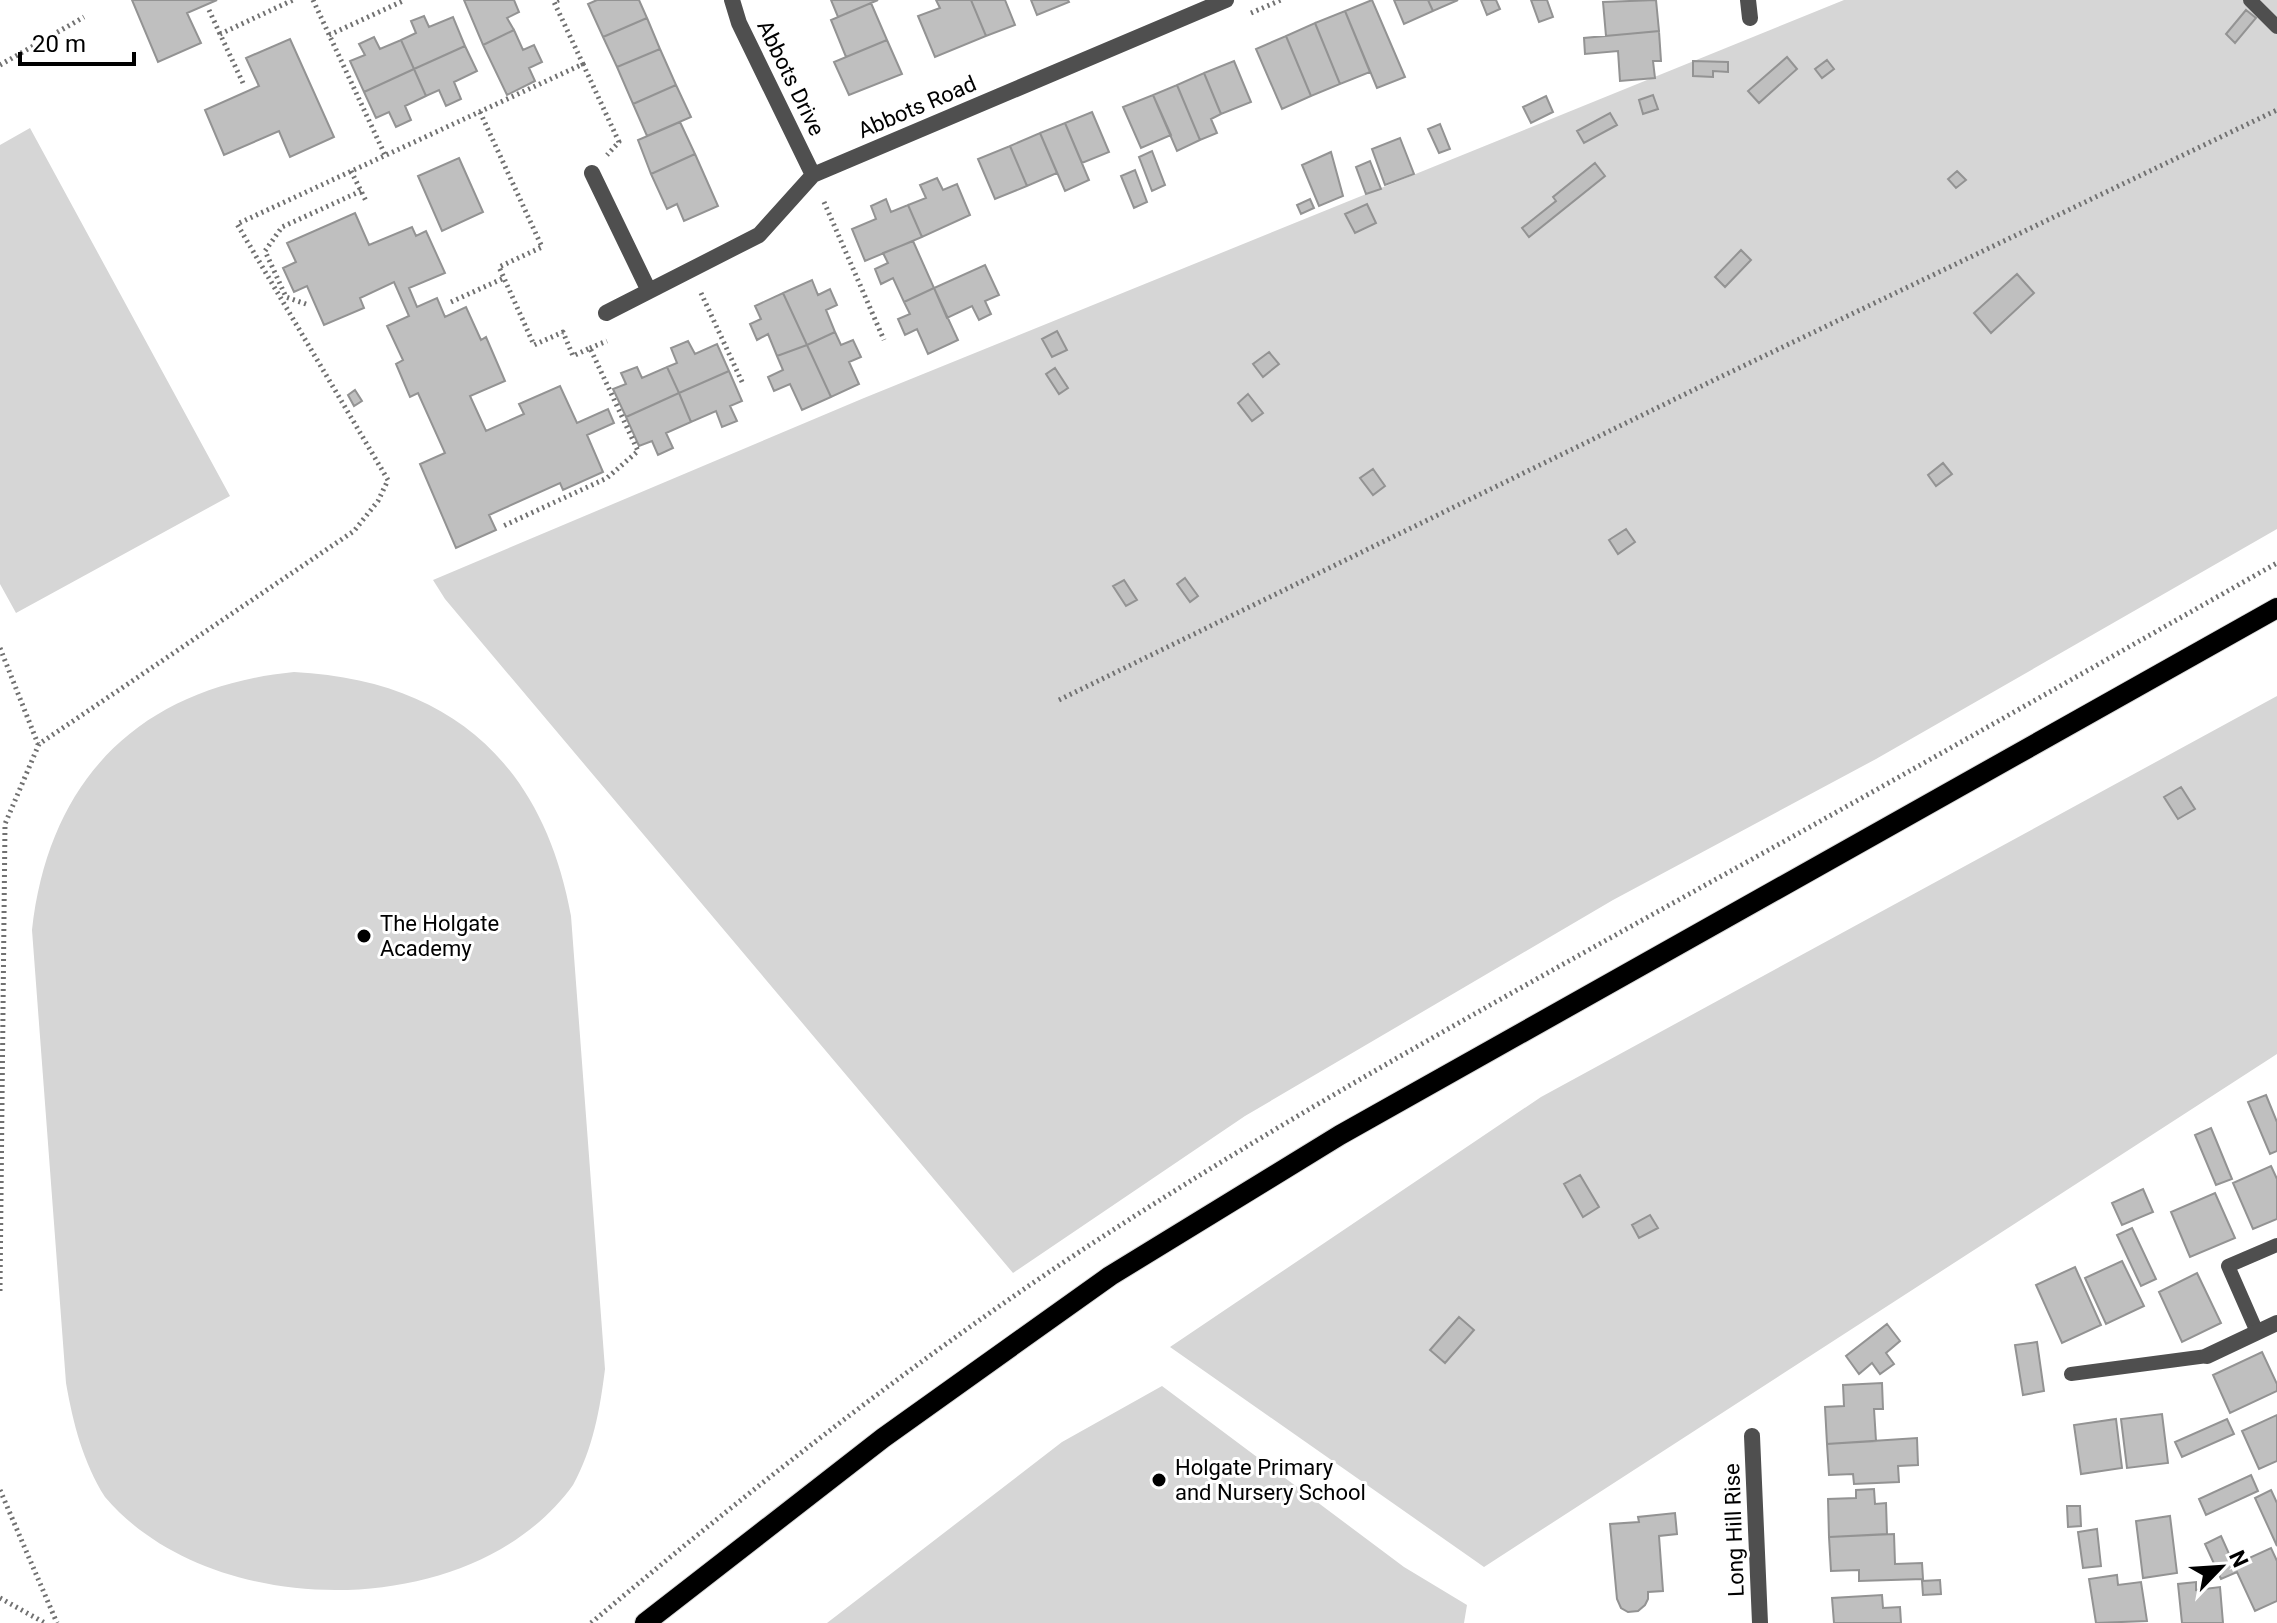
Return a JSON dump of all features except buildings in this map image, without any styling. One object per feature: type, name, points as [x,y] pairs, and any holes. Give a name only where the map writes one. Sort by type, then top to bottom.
[{"type":"main road","points":[[645,1623],[883,1438],[1110,1276],[1340,1135],[2277,608]]},
{"type":"street","name":"Abbots Drive","points":[[732,0],[739,23],[813,175]]},
{"type":"street","name":"Abbots Road","points":[[606,313],[759,235],[813,175],[1226,0]]},
{"type":"street","points":[[1748,0],[1750,18]]},
{"type":"street","points":[[592,173],[649,291]]},
{"type":"street","points":[[2207,1356],[2277,1323]]},
{"type":"street","name":"Long Hill Rise","points":[[1752,1436],[1760,1623]]},
{"type":"lane","points":[[2250,0],[2277,27]]},
{"type":"lane","points":[[2257,1332],[2228,1266],[2277,1245]]},
{"type":"lane","points":[[2071,1374],[2207,1356]]},
{"type":"path","points":[[220,34],[293,0]]},
{"type":"path","points":[[313,0],[385,155]]},
{"type":"path","points":[[329,35],[405,0]]},
{"type":"path","points":[[559,0],[554,2],[619,142],[592,173]]},
{"type":"path","points":[[1239,19],[1281,0]]},
{"type":"path","points":[[209,10],[243,83]]},
{"type":"path","points":[[0,65],[84,17]]},
{"type":"path","points":[[0,1291],[5,824],[39,744],[354,531],[378,501],[388,480],[237,224],[583,64]]},
{"type":"path","points":[[1059,700],[2277,110]]},
{"type":"path","points":[[480,112],[542,247],[499,267],[534,345],[563,332],[573,356],[618,336]]},
{"type":"path","points":[[351,171],[366,201]]},
{"type":"path","points":[[306,304],[286,297],[265,251],[282,227],[361,191]]},
{"type":"path","points":[[812,206],[821,194],[884,340]]},
{"type":"path","points":[[451,302],[504,278]]},
{"type":"path","points":[[686,298],[700,290],[743,384]]},
{"type":"path","points":[[501,527],[607,478],[638,451],[590,348]]},
{"type":"path","points":[[0,648],[39,744]]},
{"type":"path","points":[[0,1490],[57,1623]]},
{"type":"path","points":[[0,1598],[45,1623]]},
{"type":"shaded area","points":[[1844,0],[2277,0],[2277,529],[1876,759],[1613,900],[1245,1116],[1013,1273],[445,599],[433,580],[864,398]]},
{"type":"shaded area","points":[[30,128],[230,496],[16,613],[0,584],[0,145]]},
{"type":"shaded area","points":[[294,672],[350,679],[399,692],[443,712],[480,740],[512,774],[538,814],[557,862],[571,916],[605,1369],[595,1428],[580,1471],[573,1485],[529,1530],[473,1563],[410,1583],[342,1590],[274,1585],[209,1568],[152,1538],[105,1497],[91,1470],[76,1427],[66,1383],[32,930],[42,876],[59,827],[82,785],[112,749],[149,720],[191,697],[240,681]]},
{"type":"shaded area","points":[[2277,696],[2277,1054],[1484,1567],[1170,1347],[1541,1097]]},
{"type":"shaded area","name":"Holgate Primary and Nursery School","points":[[1162,1386],[1404,1567],[1467,1605],[1464,1623],[827,1623],[1062,1442]]},
{"type":"place","name":"The Holgate Academy","points":[[364,936]]},
{"type":"place","name":"Holgate Primary and Nursery School","points":[[1159,1480]]}]
